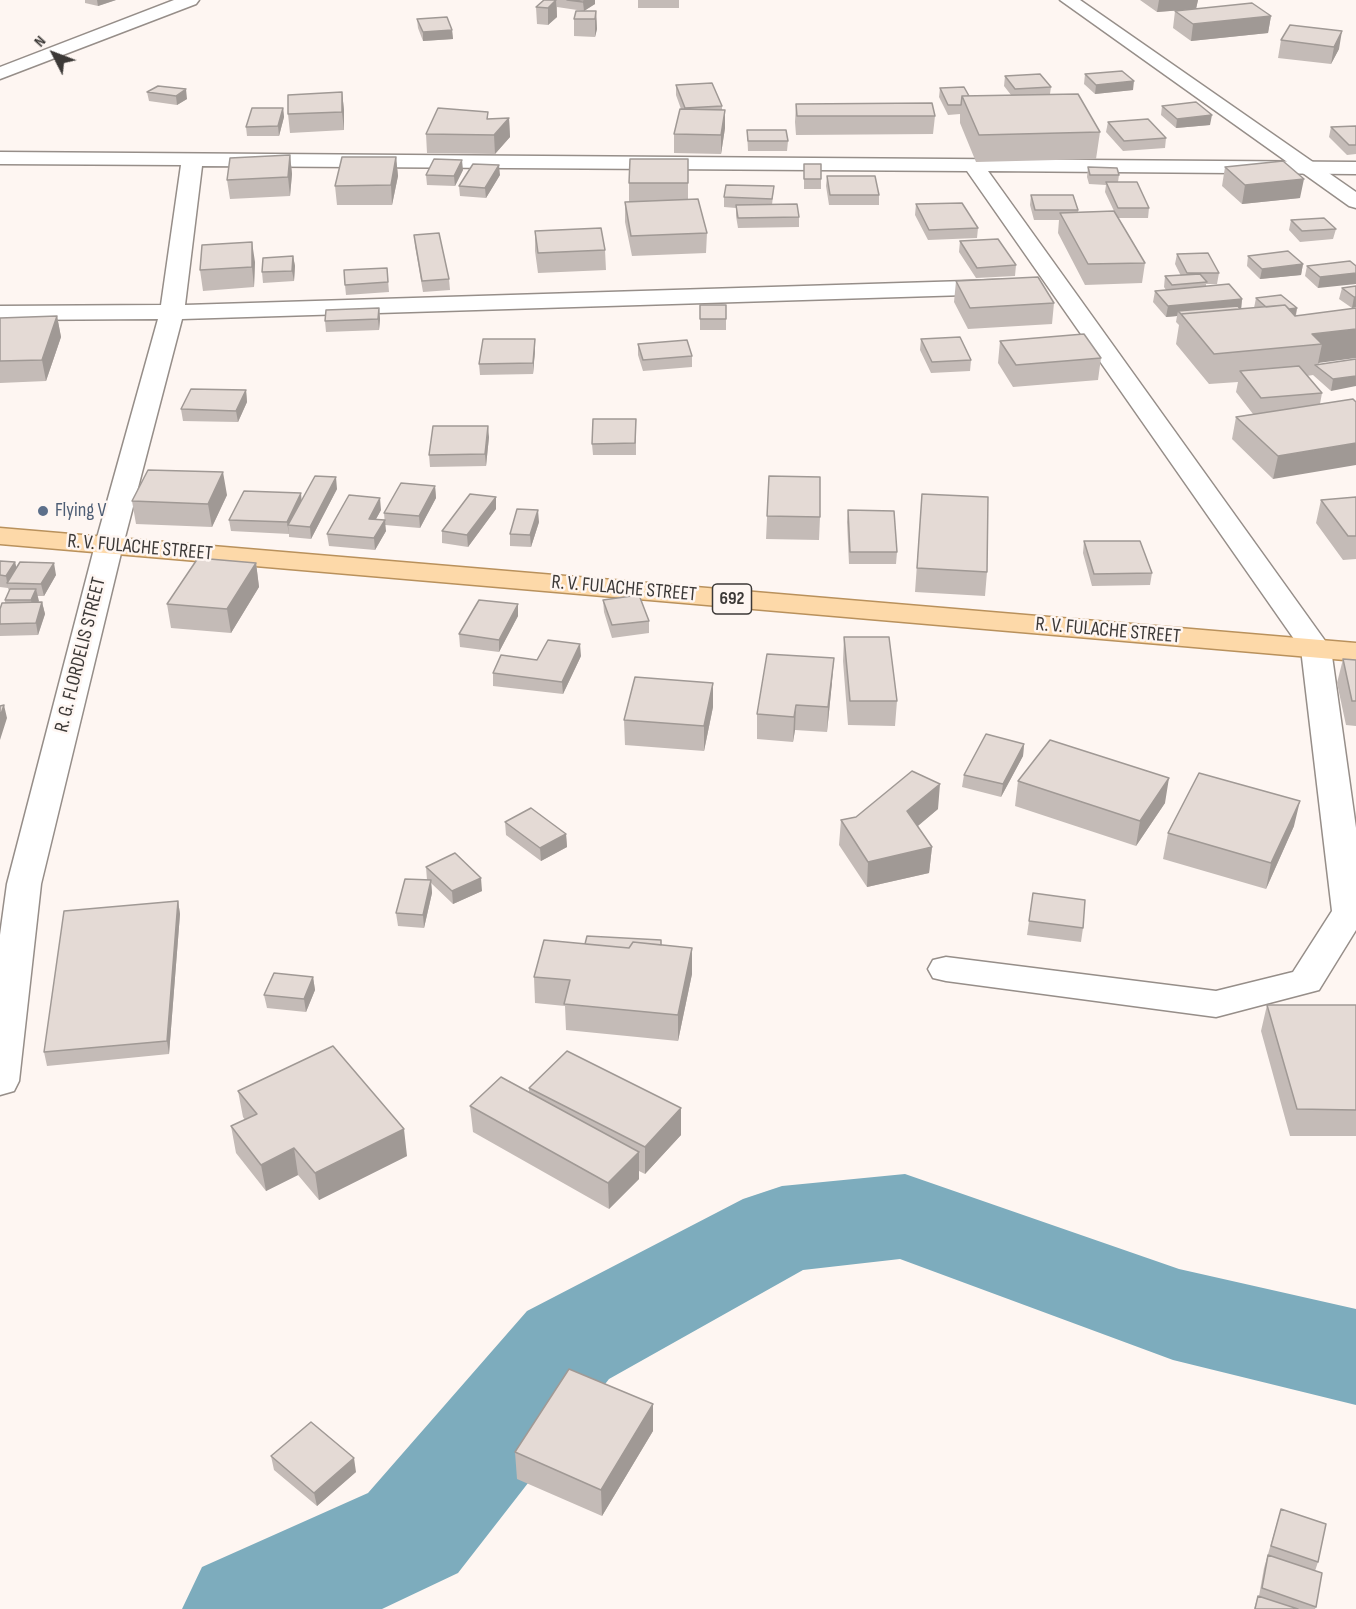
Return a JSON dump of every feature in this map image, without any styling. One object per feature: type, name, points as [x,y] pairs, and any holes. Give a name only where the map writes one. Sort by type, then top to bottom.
[{"type":"main road","name":"R. V. FULACHE STREET","points":[[0,536],[1356,652]]},
{"type":"street","points":[[0,73],[190,0]]},
{"type":"street","points":[[1069,0],[1356,202]]},
{"type":"street","points":[[0,158],[1356,168]]},
{"type":"street","name":"R. G. FLORDELIS STREET","points":[[0,1081],[24,884],[109,545],[172,312],[192,161]]},
{"type":"street","points":[[946,969],[1216,1004],[1306,981],[1350,911],[1316,649],[1038,285],[973,165]]},
{"type":"street","points":[[0,312],[172,312],[1038,285]]},
{"type":"building","points":[[544,0],[556,0],[548,8],[536,7]]},
{"type":"building","points":[[1252,3],[1271,16],[1193,24],[1175,11]]},
{"type":"building","points":[[576,11],[596,11],[595,19],[574,19]]},
{"type":"building","points":[[447,17],[452,30],[423,32],[417,19]]},
{"type":"building","points":[[1290,25],[1342,31],[1334,47],[1281,40]]},
{"type":"building","points":[[1122,71],[1134,81],[1096,85],[1085,74]]},
{"type":"building","points":[[1040,74],[1051,87],[1015,89],[1005,76]]},
{"type":"building","points":[[712,83],[722,106],[685,108],[676,85]]},
{"type":"building","points":[[158,86],[186,89],[176,96],[147,92]]},
{"type":"building","points":[[964,87],[969,96],[962,96],[961,105],[948,105],[940,88]]},
{"type":"building","points":[[342,92],[342,112],[288,114],[288,95]]},
{"type":"building","points":[[1078,94],[1100,132],[979,135],[962,96]]},
{"type":"building","points":[[1196,102],[1212,115],[1177,119],[1162,106]]},
{"type":"building","points":[[932,103],[935,116],[797,116],[796,104]]},
{"type":"building","points":[[252,108],[283,108],[278,126],[246,127]]},
{"type":"building","points":[[438,108],[488,112],[487,119],[509,118],[494,135],[426,134]]},
{"type":"building","points":[[680,109],[725,110],[721,135],[674,134]]},
{"type":"building","points":[[1148,119],[1166,138],[1124,141],[1108,122]]},
{"type":"building","points":[[1356,126],[1356,145],[1349,145],[1331,127]]},
{"type":"building","points":[[747,130],[786,130],[788,141],[748,141]]},
{"type":"building","points":[[290,155],[288,177],[227,180],[230,158]]},
{"type":"building","points":[[342,157],[396,157],[391,185],[335,186]]},
{"type":"building","points":[[434,159],[462,160],[454,176],[426,175]]},
{"type":"building","points":[[630,159],[688,159],[688,183],[629,183]]},
{"type":"building","points":[[1283,161],[1304,179],[1245,185],[1225,167]]},
{"type":"building","points":[[473,164],[499,165],[485,188],[459,186]]},
{"type":"building","points":[[804,164],[821,164],[821,179],[804,179]]},
{"type":"building","points":[[1088,167],[1117,168],[1119,175],[1090,175]]},
{"type":"building","points":[[827,176],[875,176],[879,195],[830,195]]},
{"type":"building","points":[[1106,182],[1137,182],[1149,208],[1118,208]]},
{"type":"building","points":[[726,185],[774,186],[772,199],[724,197]]},
{"type":"building","points":[[1031,195],[1073,195],[1078,210],[1035,210]]},
{"type":"building","points":[[698,199],[707,233],[631,236],[625,202]]},
{"type":"building","points":[[962,203],[978,228],[929,230],[916,204]]},
{"type":"building","points":[[797,204],[799,217],[738,218],[736,205]]},
{"type":"building","points":[[1114,211],[1145,263],[1088,264],[1060,213]]},
{"type":"building","points":[[1324,218],[1336,229],[1302,231],[1291,220]]},
{"type":"building","points":[[601,228],[605,250],[538,253],[535,231]]},
{"type":"building","points":[[439,233],[449,279],[422,281],[414,235]]},
{"type":"building","points":[[998,239],[1016,265],[977,268],[960,241]]},
{"type":"building","points":[[252,242],[252,267],[200,270],[202,245]]},
{"type":"building","points":[[1288,251],[1303,264],[1262,269],[1248,256]]},
{"type":"building","points":[[1208,253],[1219,273],[1187,273],[1177,254]]},
{"type":"building","points":[[293,256],[292,271],[262,272],[263,258]]},
{"type":"building","points":[[1350,261],[1356,266],[1356,273],[1320,277],[1307,266]]},
{"type":"building","points":[[387,268],[388,282],[345,285],[344,270]]},
{"type":"building","points":[[1200,274],[1207,282],[1172,285],[1165,276]]},
{"type":"building","points":[[1038,277],[1054,303],[970,308],[956,281]]},
{"type":"building","points":[[1229,284],[1242,299],[1168,306],[1155,291]]},
{"type":"building","points":[[1356,286],[1356,297],[1342,288]]},
{"type":"building","points":[[1281,295],[1297,308],[1289,309],[1285,305],[1266,307],[1256,298]]},
{"type":"building","points":[[700,305],[726,305],[726,319],[700,319]]},
{"type":"building","points":[[1285,305],[1295,316],[1356,308],[1356,329],[1312,334],[1322,344],[1214,354],[1181,314]]},
{"type":"building","points":[[1238,306],[1240,309],[1181,314],[1178,311]]},
{"type":"building","points":[[379,308],[378,319],[325,321],[326,310]]},
{"type":"building","points":[[57,316],[42,360],[0,361],[0,318]]},
{"type":"building","points":[[1084,334],[1101,358],[1016,365],[1000,341]]},
{"type":"building","points":[[960,337],[971,360],[932,362],[921,339]]},
{"type":"building","points":[[483,339],[535,339],[533,363],[479,364]]},
{"type":"building","points":[[687,340],[692,356],[643,360],[638,344]]},
{"type":"building","points":[[1356,359],[1356,376],[1333,379],[1315,365]]},
{"type":"building","points":[[1299,366],[1322,393],[1261,398],[1240,371]]},
{"type":"building","points":[[191,389],[246,390],[236,411],[181,409]]},
{"type":"building","points":[[1353,399],[1356,402],[1356,443],[1278,456],[1236,417]]},
{"type":"building","points":[[593,419],[636,419],[635,443],[592,444]]},
{"type":"building","points":[[433,426],[488,426],[485,454],[429,455]]},
{"type":"building","points":[[148,470],[223,472],[208,504],[132,501]]},
{"type":"building","points":[[315,476],[336,477],[310,527],[288,525]]},
{"type":"building","points":[[769,476],[820,477],[820,517],[767,516]]},
{"type":"building","points":[[401,483],[435,486],[419,516],[384,513]]},
{"type":"building","points":[[244,491],[301,493],[287,522],[229,520]]},
{"type":"building","points":[[470,494],[496,497],[467,535],[442,531]]},
{"type":"building","points":[[922,494],[988,497],[987,572],[917,568]]},
{"type":"building","points":[[349,495],[380,498],[369,519],[385,520],[374,538],[327,534]]},
{"type":"building","points":[[1356,497],[1356,536],[1348,536],[1321,500]]},
{"type":"building","points":[[517,509],[538,510],[530,535],[510,534]]},
{"type":"building","points":[[848,510],[894,511],[897,552],[850,552]]},
{"type":"building","points":[[1084,541],[1140,541],[1152,573],[1094,574]]},
{"type":"building","points":[[198,558],[256,563],[227,609],[167,604]]},
{"type":"building","points":[[0,561],[15,562],[6,576],[0,575]]},
{"type":"building","points":[[20,562],[54,563],[41,584],[7,583]]},
{"type":"building","points":[[10,589],[36,589],[31,600],[5,600]]},
{"type":"building","points":[[639,595],[649,621],[612,625],[603,600]]},
{"type":"building","points":[[479,600],[518,604],[499,640],[459,634]]},
{"type":"building","points":[[42,602],[36,623],[0,624],[2,603]]},
{"type":"building","points":[[844,637],[889,637],[897,701],[850,701]]},
{"type":"building","points":[[548,640],[580,644],[562,682],[493,673],[501,655],[537,660]]},
{"type":"building","points":[[767,654],[834,658],[828,707],[796,705],[794,717],[757,714]]},
{"type":"building","points":[[1343,659],[1356,660],[1356,701],[1352,701]]},
{"type":"building","points":[[635,677],[713,683],[704,726],[624,720]]},
{"type":"building","points":[[986,734],[1024,744],[1003,784],[964,775]]},
{"type":"building","points":[[1050,740],[1169,778],[1140,821],[1018,781]]},
{"type":"building","points":[[912,771],[940,784],[907,811],[932,847],[868,862],[841,820],[856,817]]},
{"type":"building","points":[[1199,773],[1300,801],[1271,863],[1168,833]]},
{"type":"building","points":[[531,808],[566,834],[540,848],[505,822]]},
{"type":"building","points":[[455,853],[481,878],[452,891],[426,867]]},
{"type":"building","points":[[405,879],[431,880],[423,915],[396,913]]},
{"type":"building","points":[[1033,893],[1085,900],[1083,928],[1029,921]]},
{"type":"building","points":[[178,901],[167,1041],[44,1052],[64,911]]},
{"type":"building","points":[[587,936],[661,940],[661,945],[633,942],[629,948],[585,944]]},
{"type":"building","points":[[544,940],[629,948],[633,942],[692,948],[678,1015],[564,1004],[570,980],[534,977]]},
{"type":"building","points":[[274,973],[313,977],[304,999],[264,995]]},
{"type":"building","points":[[1267,1005],[1356,1005],[1356,1110],[1297,1109]]},
{"type":"building","points":[[333,1046],[404,1129],[315,1173],[294,1148],[261,1165],[231,1126],[257,1114],[238,1091]]},
{"type":"building","points":[[567,1051],[681,1108],[645,1147],[529,1088]]},
{"type":"building","points":[[501,1077],[639,1152],[608,1183],[470,1106]]},
{"type":"building","points":[[569,1369],[653,1404],[601,1490],[515,1452]]},
{"type":"building","points":[[311,1422],[354,1458],[314,1493],[271,1456]]},
{"type":"building","points":[[1281,1509],[1326,1524],[1318,1562],[1271,1546]]},
{"type":"building","points":[[1268,1555],[1322,1573],[1316,1607],[1262,1588]]},
{"type":"building","points":[[1258,1596],[1298,1609],[1255,1609]]},
{"type":"waterway","points":[[248,1609],[413,1533],[568,1345],[782,1229],[905,1216],[1173,1314],[1356,1357]]},
{"type":"place","name":"Flying V","points":[[43,511]]}]
